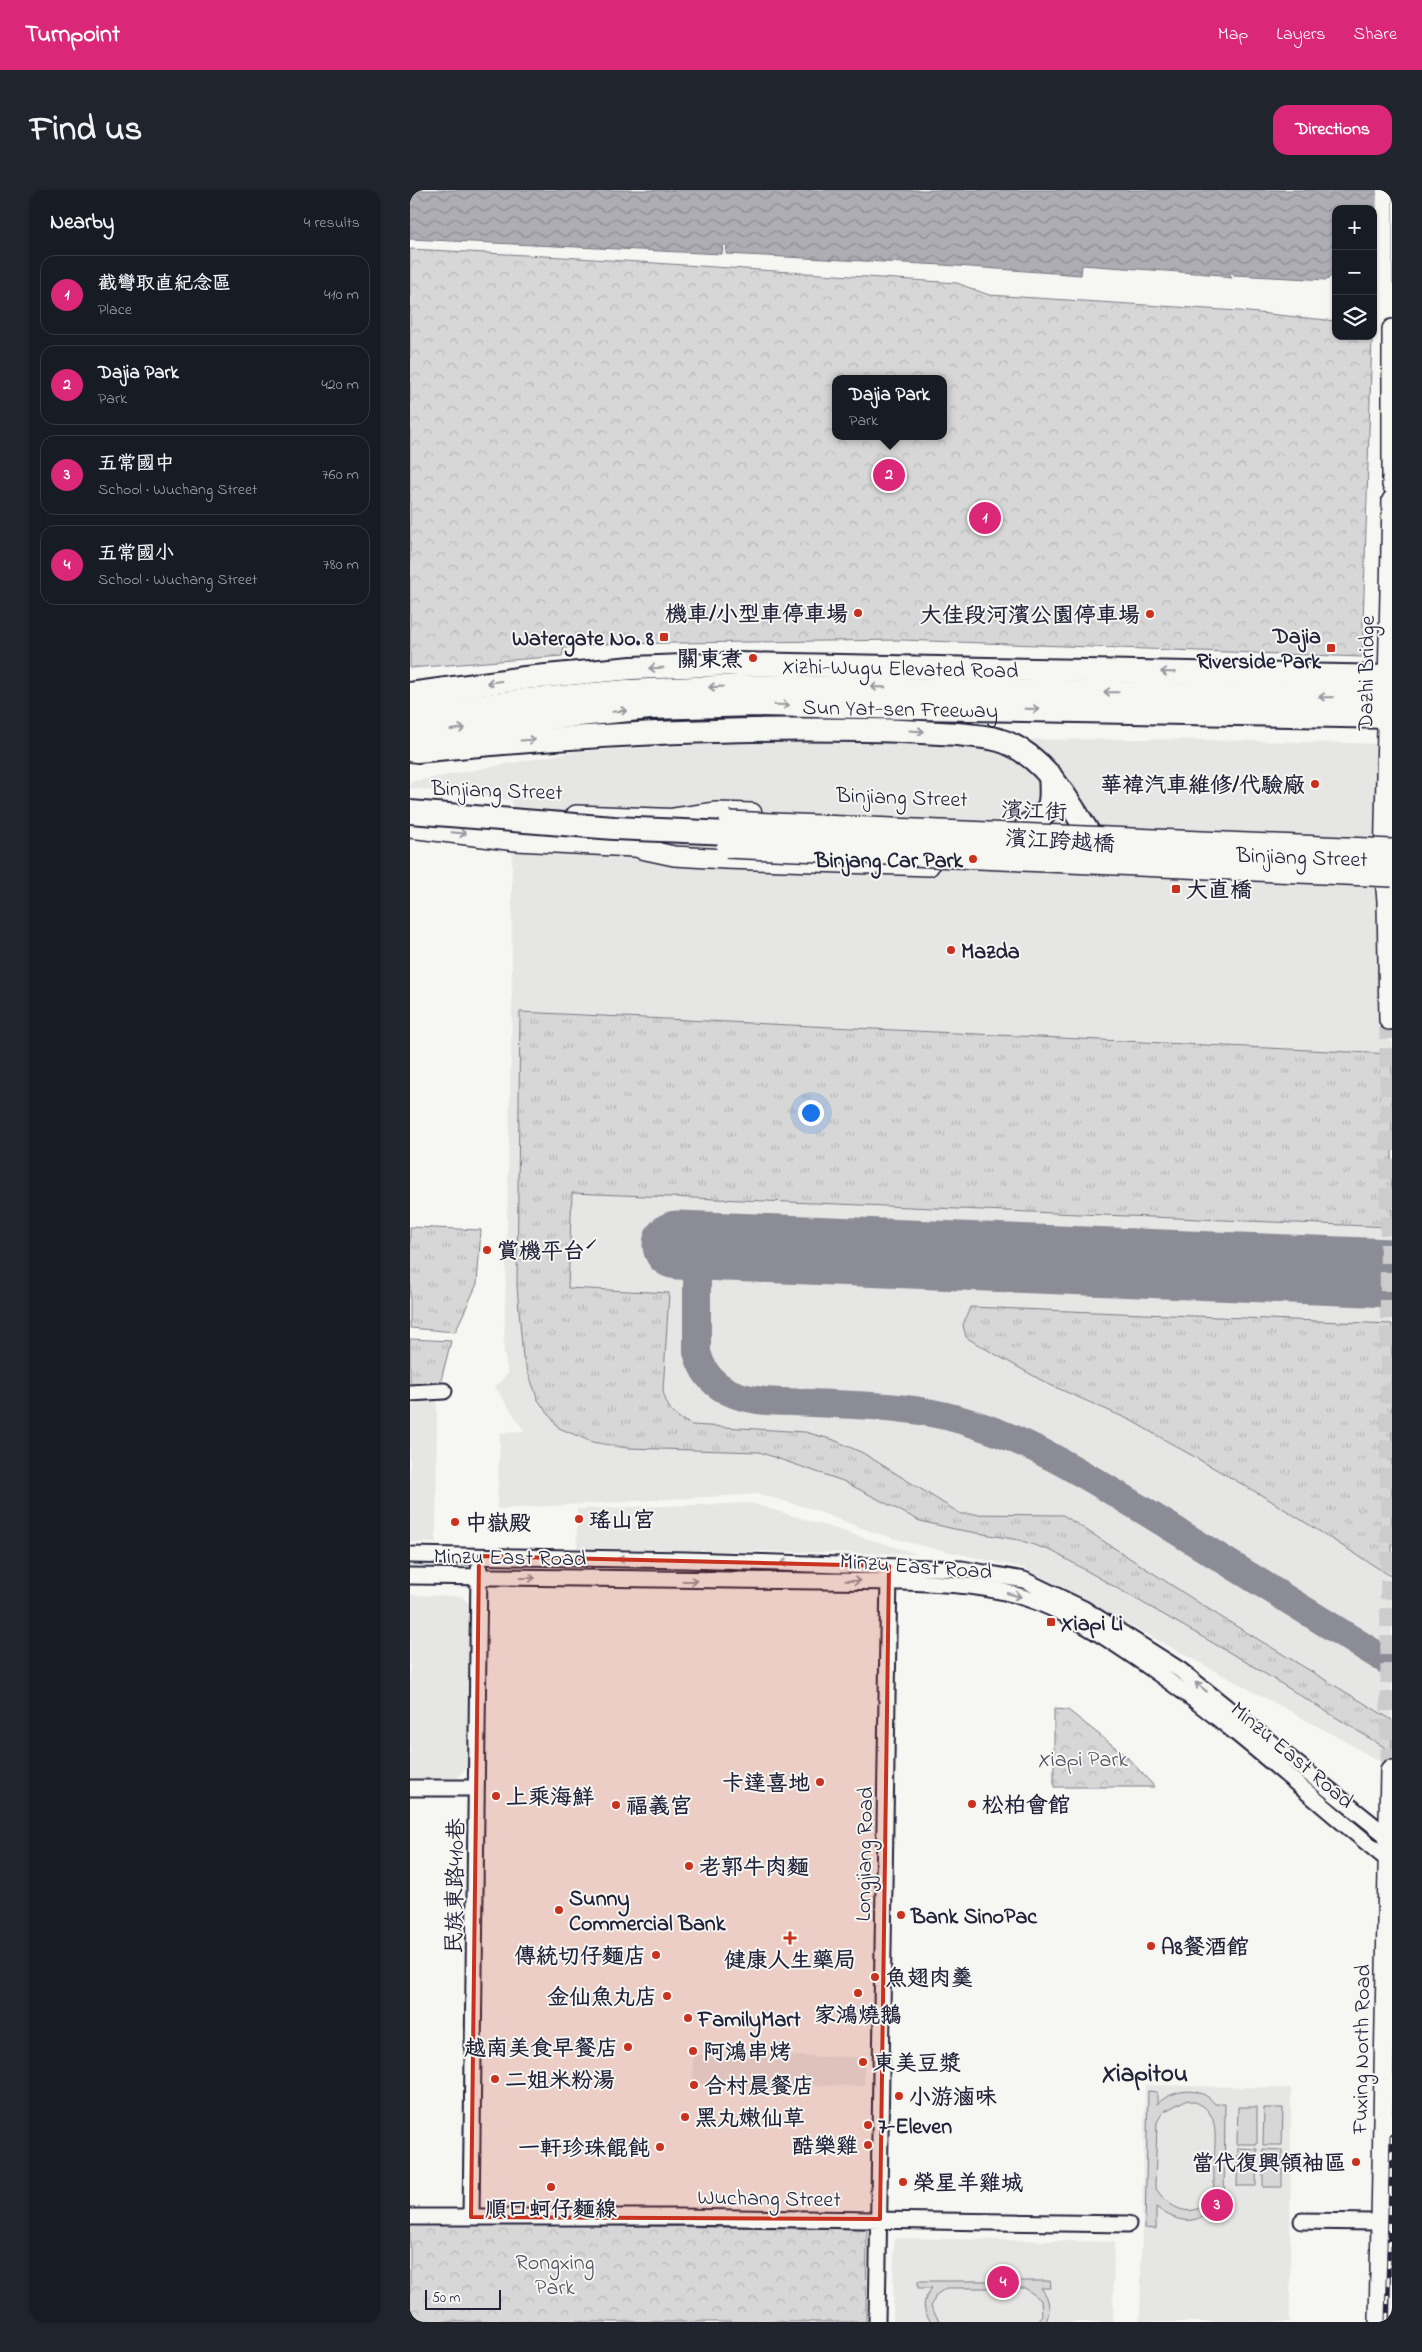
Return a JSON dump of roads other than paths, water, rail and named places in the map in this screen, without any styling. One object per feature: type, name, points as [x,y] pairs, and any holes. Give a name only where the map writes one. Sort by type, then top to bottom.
[{"type":"highway","name":"Xizhi-Wugu Elevated Road","points":[[410,694],[525,678],[632,668],[736,664],[1392,677]]},
{"type":"highway","name":"Sun Yat-sen Freeway","points":[[410,715],[526,700],[627,691],[739,686],[1392,698]]},
{"type":"highway","name":"Sun Yat-sen Freeway","points":[[410,736],[539,718],[650,708],[757,705],[1392,717]]},
{"type":"highway","points":[[410,750],[417,751],[611,734],[798,729],[912,730],[984,736],[1004,742],[1028,753],[1050,775],[1088,832]]},
{"type":"highway","points":[[1027,825],[1041,819],[1049,807],[1051,796],[1050,775]]},
{"type":"highway","points":[[410,811],[614,828],[1390,851]]},
{"type":"main road","points":[[1392,329],[1392,485]]},
{"type":"main road","name":"Dazhi Bridge","points":[[1389,1020],[1387,901],[1390,851],[1388,744],[1392,500]]},
{"type":"main road","name":"Binjiang Street","points":[[410,811],[674,818],[716,812],[1027,825],[1088,832],[1390,851]]},
{"type":"main road","name":"濱江街","points":[[674,818],[1390,851]]},
{"type":"main road","name":"Binjiang Street","points":[[410,828],[516,841],[641,849],[676,847],[726,848]]},
{"type":"main road","points":[[1088,832],[1107,870]]},
{"type":"main road","name":"濱江跨越橋","points":[[726,848],[1389,881]]},
{"type":"main road","name":"Binjiang Street","points":[[641,849],[674,856],[725,859],[1012,870],[1031,867],[1237,878],[1389,881]]},
{"type":"main road","name":"Fuxing North Road","points":[[1379,2322],[1386,2219],[1391,1839],[1390,1770]]},
{"type":"street","points":[[410,1393],[444,1391]]},
{"type":"street","name":"Minzu East Road","points":[[410,1555],[962,1569],[992,1573],[1042,1587],[1084,1609],[1180,1670],[1391,1839]]},
{"type":"street","name":"民族東路410巷","points":[[471,2217],[479,1556]]},
{"type":"street","name":"Longjiang Road","points":[[877,2322],[889,1566]]},
{"type":"street","name":"Minzu East Road","points":[[410,1576],[888,1582],[960,1585],[1005,1593],[1036,1602],[1098,1632],[1186,1693],[1390,1860]]},
{"type":"street","points":[[410,1788],[476,1788]]},
{"type":"street","name":"Wuchang Street","points":[[410,2217],[880,2219],[1128,2224]]},
{"type":"street","points":[[1302,2221],[1386,2219]]},
{"type":"water","points":[[410,190],[1392,190],[1392,284],[1377,283],[1377,205],[1332,205],[1332,276],[1327,280],[1234,275],[1232,272],[1230,274],[1232,278],[1222,277],[1222,275],[1082,265],[1081,275],[943,265],[726,254],[727,245],[723,245],[722,254],[410,239]]},
{"type":"tunnel","points":[[1389,1020],[1390,1770]]},
{"type":"railway","points":[[1387,2322],[1392,2136]]},
{"type":"place","name":"Dajia Park","points":[[889,475]]},
{"type":"place","name":"截彎取直紀念區","points":[[985,518]]},
{"type":"place","name":"機車/小型車停車場","points":[[858,613]]},
{"type":"place","name":"大佳段河濱公園停車場","points":[[1150,614]]},
{"type":"place","name":"Watergate No. 8","points":[[664,637]]},
{"type":"place","name":"Dajia Riverside Park","points":[[1331,648]]},
{"type":"place","name":"關東煮","points":[[753,658]]},
{"type":"place","name":"華褘汽車維修/代驗廠","points":[[1315,784]]},
{"type":"place","name":"Binjang Car Park","points":[[973,859]]},
{"type":"place","name":"大直橋","points":[[1176,889]]},
{"type":"place","name":"Mazda","points":[[951,950]]},
{"type":"place","name":"賞機平台ˊ","points":[[487,1250]]},
{"type":"place","name":"瑤山宮","points":[[579,1519]]},
{"type":"place","name":"中嶽殿","points":[[455,1522]]},
{"type":"place","name":"Xiapi Li","points":[[1051,1622]]},
{"type":"place","name":"卡達喜地","points":[[820,1782]]},
{"type":"place","name":"上乘海鮮","points":[[496,1796]]},
{"type":"place","name":"松柏會館","points":[[972,1804]]},
{"type":"place","name":"福義宮","points":[[616,1805]]},
{"type":"place","name":"老郭牛肉麵","points":[[689,1866]]},
{"type":"place","name":"Sunny Commercial Bank","points":[[559,1910]]},
{"type":"place","name":"Bank SinoPac","points":[[901,1915]]},
{"type":"place","name":"健康人生藥局","points":[[790,1938]]},
{"type":"place","name":"A8餐酒館","points":[[1151,1946]]},
{"type":"place","name":"傳統切仔麵店","points":[[656,1955]]},
{"type":"place","name":"魚翅肉羹","points":[[875,1977]]},
{"type":"place","name":"家鴻燒鵝","points":[[858,1993]]},
{"type":"place","name":"金仙魚丸店","points":[[667,1996]]},
{"type":"place","name":"FamilyMart","points":[[688,2018]]},
{"type":"place","name":"越南美食早餐店","points":[[628,2047]]},
{"type":"place","name":"阿鴻串烤","points":[[693,2051]]},
{"type":"place","name":"東美豆漿","points":[[863,2062]]},
{"type":"place","name":"二姐米粉湯","points":[[495,2079]]},
{"type":"place","name":"合村晨餐店","points":[[694,2085]]},
{"type":"place","name":"小游滷味","points":[[899,2096]]},
{"type":"place","name":"黑丸嫩仙草","points":[[685,2117]]},
{"type":"place","name":"7-Eleven","points":[[868,2125]]},
{"type":"place","name":"酷樂雞","points":[[868,2145]]},
{"type":"place","name":"一軒珍珠餛飩","points":[[660,2147]]},
{"type":"place","name":"當代復興領袖區","points":[[1356,2162]]},
{"type":"place","name":"榮星羊雞城","points":[[903,2182]]},
{"type":"place","name":"順口蚵仔麵線","points":[[551,2187]]},
{"type":"place","name":"五常國中","points":[[1217,2205]]},
{"type":"place","name":"五常國小","points":[[1003,2282]]},
{"type":"district","name":"Xiapitou","points":[[1145,2072]]},
{"type":"park label","name":"Xiapi Park","points":[[1083,1758]]},
{"type":"park label","name":"Rongxing Park","points":[[555,2274]]}]
